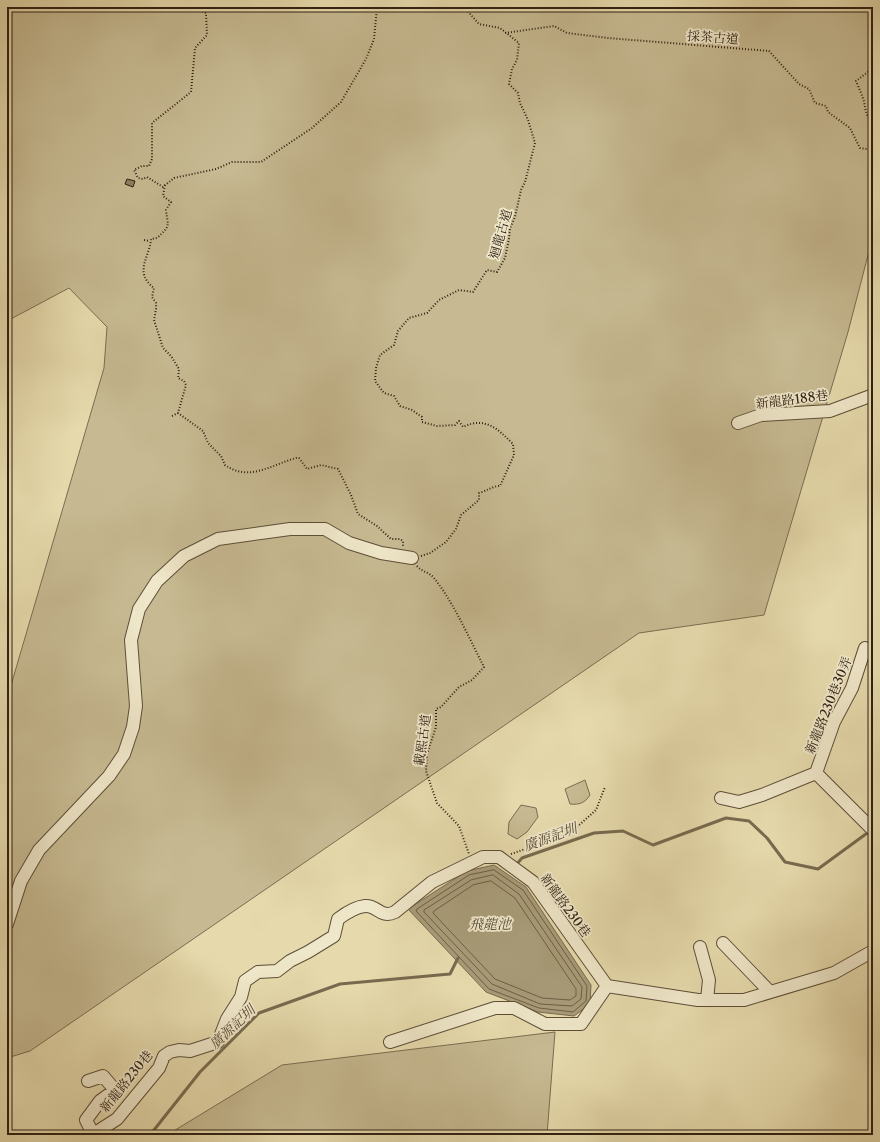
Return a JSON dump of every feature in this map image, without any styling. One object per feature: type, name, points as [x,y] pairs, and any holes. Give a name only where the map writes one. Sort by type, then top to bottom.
[{"type":"lane","name":"新龍路188巷","points":[[738,423],[761,415],[830,411],[873,395]]},
{"type":"lane","points":[[7,924],[20,881],[39,850],[109,776],[124,754],[133,727],[136,706],[131,640],[139,609],[157,581],[184,556],[218,539],[290,529],[325,529],[349,543],[381,553],[412,558]]},
{"type":"lane","name":"新龍路230巷30弄","points":[[721,798],[739,802],[762,795],[816,773],[834,722],[852,688],[865,648]]},
{"type":"lane","name":"新龍路230巷30弄","points":[[816,773],[870,827]]},
{"type":"lane","name":"新龍路230巷","points":[[92,1134],[117,1119],[159,1068],[164,1056],[170,1052],[179,1050],[190,1051],[218,1042],[227,1019],[241,997],[245,981],[258,972],[277,971],[290,961],[334,936],[338,919],[355,908],[366,906],[374,908],[382,914],[389,915],[395,912],[432,882],[483,857],[504,860],[534,882],[607,986]]},
{"type":"lane","points":[[724,943],[770,992]]},
{"type":"lane","points":[[700,947],[709,980],[707,1000]]},
{"type":"lane","points":[[390,1042],[495,1008],[514,1008],[545,1024],[581,1024],[607,986],[698,1000],[744,1000],[834,973],[873,951]]},
{"type":"lane","points":[[88,1080],[103,1076],[115,1090],[100,1101],[86,1120],[92,1134]]},
{"type":"path","points":[[191,7],[206,13],[207,35],[195,48],[191,92],[152,123],[152,159],[149,166],[142,166],[134,170],[138,178],[142,179],[147,177],[162,187],[174,178],[216,169],[232,162],[261,162],[312,128],[341,102],[366,59],[374,38],[377,7]]},
{"type":"path","name":"迴龍古道","points":[[412,558],[430,553],[446,542],[456,529],[461,515],[479,500],[479,494],[489,490],[493,486],[500,486],[514,455],[513,444],[491,425],[473,422],[463,427],[459,421],[455,425],[437,426],[422,422],[422,417],[412,410],[400,406],[394,396],[384,393],[375,381],[376,368],[380,356],[394,345],[398,331],[409,318],[428,313],[439,300],[458,290],[473,292],[487,270],[497,272],[505,258],[510,228],[515,217],[521,190],[526,182],[535,143],[528,120],[520,103],[518,93],[509,84],[512,69],[517,60],[519,43],[500,28],[479,24],[464,7]]},
{"type":"path","name":"採茶古道","points":[[505,33],[554,26],[567,33],[608,38],[770,51],[799,84],[808,89],[814,103],[826,106],[828,112],[850,128],[860,148],[873,150]]},
{"type":"path","points":[[873,68],[856,81],[861,97],[864,100],[865,113],[870,120],[869,124],[873,139]]},
{"type":"path","points":[[144,240],[157,238],[168,225],[169,218],[166,210],[171,202],[163,196],[165,185]]},
{"type":"path","points":[[150,240],[144,268],[146,278],[154,288],[152,297],[156,303],[154,320],[163,348],[171,356],[179,369],[178,378],[184,381],[186,385],[178,414]]},
{"type":"path","points":[[172,416],[178,414],[198,426],[203,431],[208,443],[221,456],[224,465],[236,471],[246,474],[264,470],[296,458],[299,458],[307,469],[321,465],[338,469],[351,495],[358,514],[377,526],[391,539],[400,539],[403,541],[403,546],[412,558]]},
{"type":"path","name":"載熙古道","points":[[412,558],[420,571],[433,577],[458,617],[484,667],[472,680],[459,687],[441,707],[436,709],[436,727],[427,754],[426,771],[437,803],[459,826],[472,862]]},
{"type":"path","points":[[504,860],[569,834],[596,810],[605,786]]},
{"type":"shaded area","points":[[7,7],[873,7],[873,236],[848,332],[764,615],[639,633],[30,1051],[7,1058],[7,699],[104,368],[107,327],[69,288],[7,321]]},
{"type":"shaded area","points":[[585,780],[590,795],[582,803],[570,804],[565,789]]},
{"type":"shaded area","points":[[521,805],[536,808],[538,817],[527,832],[517,839],[508,834],[509,822]]},
{"type":"shaded area","points":[[555,1032],[547,1135],[167,1135],[282,1065]]},
{"type":"water","name":"飛龍池","points":[[494,865],[526,887],[591,985],[590,1004],[574,1016],[538,1012],[486,992],[408,909],[467,871]]},
{"type":"building","points":[[127,179],[135,181],[133,187],[125,184]]},
{"type":"waterway","name":"廣源記圳","points":[[516,865],[522,858],[594,833],[623,831],[653,845],[726,818],[749,821],[767,838],[785,862],[818,869],[870,831]]},
{"type":"waterway","name":"廣源記圳","points":[[150,1135],[200,1072],[259,1013],[340,984],[450,974],[458,958]]}]
